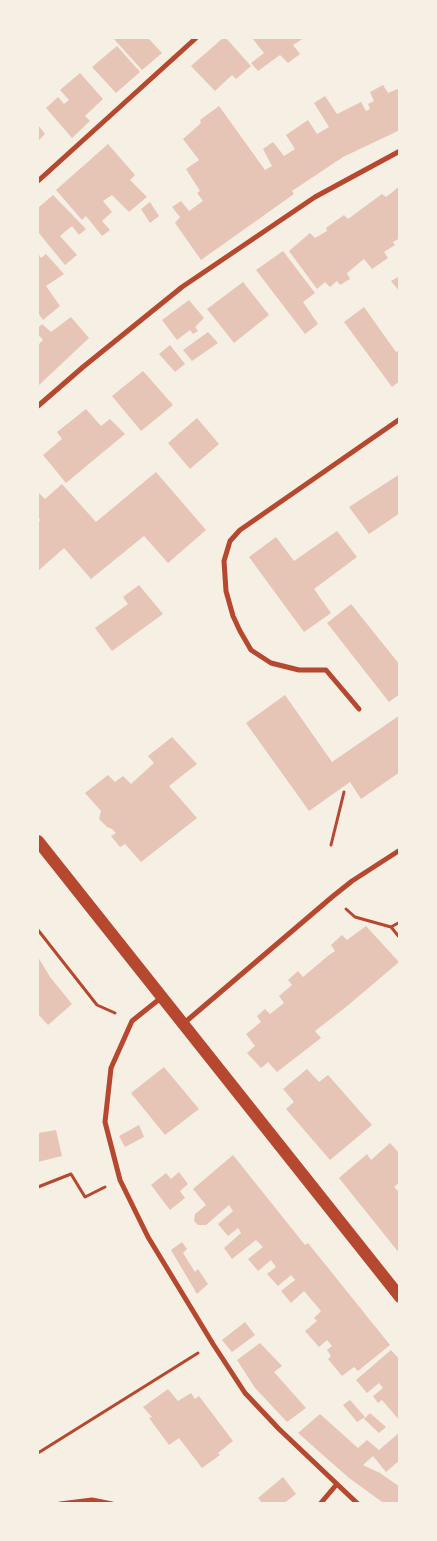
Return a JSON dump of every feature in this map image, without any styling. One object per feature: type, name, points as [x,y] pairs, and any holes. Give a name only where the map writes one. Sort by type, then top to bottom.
[{"type":"main road","points":[[38,841],[400,1297]]},
{"type":"street","points":[[38,181],[196,38]]},
{"type":"street","points":[[38,406],[182,287],[315,197],[400,151]]},
{"type":"street","points":[[359,709],[326,670],[299,670],[271,663],[251,650],[233,616],[226,591],[224,561],[230,541],[240,530],[400,419]]},
{"type":"street","points":[[183,1025],[332,897],[352,881],[400,850]]},
{"type":"street","points":[[162,997],[132,1021],[111,1068],[105,1122],[120,1180],[148,1237],[245,1393],[279,1429],[358,1504]]},
{"type":"street","points":[[320,1504],[338,1484]]},
{"type":"street","points":[[60,1504],[92,1500],[112,1504]]},
{"type":"path","points":[[331,845],[344,792]]},
{"type":"path","points":[[332,897],[355,917],[392,927],[400,938]]},
{"type":"path","points":[[392,927],[400,922]]},
{"type":"path","points":[[38,930],[98,1005],[132,1021]]},
{"type":"path","points":[[38,1187],[71,1174],[85,1197],[120,1180]]},
{"type":"path","points":[[38,1453],[213,1344]]},
{"type":"building","points":[[113,38],[148,38],[162,53],[142,70]]},
{"type":"building","points":[[223,38],[226,38],[251,66],[236,79],[232,75],[215,91],[191,66]]},
{"type":"building","points":[[252,38],[304,38],[293,45],[300,54],[288,63],[280,55],[258,71],[251,63],[264,53]]},
{"type":"building","points":[[117,46],[140,72],[116,93],[92,67]]},
{"type":"building","points":[[80,73],[103,99],[85,116],[90,121],[72,138],[46,108],[58,97],[64,104],[69,100],[60,90]]},
{"type":"building","points":[[383,85],[388,93],[400,88],[400,130],[343,157],[292,191],[294,194],[201,260],[175,223],[180,217],[172,207],[181,201],[189,211],[203,201],[197,193],[200,191],[186,169],[199,160],[183,139],[201,123],[200,120],[219,106],[265,170],[272,166],[263,149],[273,142],[284,156],[295,149],[286,135],[308,120],[317,134],[329,127],[314,103],[325,96],[337,114],[361,102],[366,111],[370,109],[368,104],[374,101],[370,92]]},
{"type":"building","points":[[38,125],[45,134],[38,141]]},
{"type":"building","points":[[108,144],[135,175],[130,180],[147,197],[129,212],[112,195],[103,201],[112,212],[102,221],[110,230],[102,236],[86,216],[82,220],[56,190]]},
{"type":"building","points":[[400,186],[400,238],[393,242],[395,245],[384,252],[388,258],[372,269],[364,259],[347,273],[350,279],[340,285],[337,281],[330,287],[325,282],[317,289],[289,251],[310,233],[315,238],[327,231],[326,228],[344,215],[348,219],[382,194],[386,197]]},
{"type":"building","points":[[53,195],[86,229],[79,235],[72,226],[60,236],[77,255],[65,265],[38,232],[38,208]]},
{"type":"building","points":[[150,202],[159,216],[150,223],[141,209]]},
{"type":"building","points":[[283,251],[315,293],[303,302],[318,324],[305,334],[256,270]]},
{"type":"building","points":[[38,253],[41,258],[46,254],[64,274],[46,286],[60,306],[43,320],[38,313]]},
{"type":"building","points":[[400,276],[400,292],[391,281]]},
{"type":"building","points":[[243,282],[269,315],[234,343],[207,309]]},
{"type":"building","points":[[189,300],[204,318],[195,327],[198,331],[193,334],[190,330],[177,340],[162,320]]},
{"type":"building","points":[[364,307],[396,352],[400,350],[400,381],[392,387],[344,322]]},
{"type":"building","points":[[71,317],[89,338],[38,386],[38,345],[43,340],[38,334],[38,328],[42,324],[51,332]]},
{"type":"building","points":[[208,332],[218,343],[192,361],[183,350]]},
{"type":"building","points":[[170,345],[185,364],[175,372],[159,354]]},
{"type":"building","points":[[143,371],[173,405],[141,431],[112,396]]},
{"type":"building","points":[[86,409],[101,426],[110,419],[125,434],[66,483],[43,455],[62,439],[57,432]]},
{"type":"building","points":[[197,418],[219,444],[190,469],[168,443]]},
{"type":"building","points":[[156,472],[206,530],[168,563],[144,536],[91,579],[64,548],[38,571],[38,523],[40,520],[38,517],[38,492],[45,499],[62,484],[96,522]]},
{"type":"building","points":[[400,474],[400,513],[369,534],[349,507]]},
{"type":"building","points":[[337,531],[357,557],[314,589],[331,613],[304,632],[249,557],[276,537],[294,561]]},
{"type":"building","points":[[139,585],[163,614],[112,651],[95,628],[128,604],[123,597]]},
{"type":"building","points":[[351,604],[400,665],[400,694],[389,702],[327,623]]},
{"type":"building","points":[[285,695],[332,762],[400,715],[400,772],[361,799],[350,782],[309,811],[246,723]]},
{"type":"building","points":[[172,737],[197,764],[169,786],[197,818],[141,862],[125,844],[120,847],[111,836],[116,833],[99,819],[101,811],[85,793],[108,775],[115,782],[123,776],[131,784],[154,763],[148,756]]},
{"type":"building","points":[[366,926],[399,962],[315,1031],[321,1038],[277,1072],[268,1062],[261,1068],[247,1053],[255,1046],[246,1034],[261,1022],[257,1016],[265,1009],[270,1014],[284,1003],[279,996],[292,985],[288,980],[298,971],[303,977],[335,951],[331,945],[342,935],[347,940]]},
{"type":"building","points":[[38,957],[50,977],[72,1004],[48,1025],[38,1014]]},
{"type":"building","points":[[164,1067],[199,1109],[165,1135],[131,1093]]},
{"type":"building","points":[[307,1069],[319,1082],[328,1075],[372,1125],[330,1160],[286,1109],[294,1102],[283,1089]]},
{"type":"building","points":[[139,1125],[144,1137],[125,1147],[119,1136]]},
{"type":"building","points":[[56,1130],[62,1156],[38,1162],[38,1133]]},
{"type":"building","points":[[390,1143],[400,1154],[400,1182],[394,1187],[400,1193],[400,1254],[339,1178],[367,1154],[371,1160]]},
{"type":"building","points":[[233,1155],[305,1245],[308,1243],[390,1345],[358,1371],[354,1367],[342,1376],[328,1359],[331,1356],[327,1350],[332,1346],[327,1340],[319,1347],[305,1331],[317,1321],[314,1318],[321,1311],[304,1291],[291,1303],[281,1291],[295,1280],[291,1275],[278,1286],[267,1274],[276,1267],[271,1260],[258,1271],[248,1259],[263,1247],[256,1240],[232,1259],[224,1248],[241,1233],[238,1228],[228,1236],[218,1224],[233,1211],[229,1205],[206,1225],[198,1225],[194,1221],[195,1214],[206,1205],[193,1189]]},
{"type":"building","points":[[179,1172],[188,1184],[180,1191],[185,1198],[170,1210],[151,1185],[166,1173],[171,1179]]},
{"type":"building","points":[[182,1242],[187,1249],[183,1253],[195,1272],[198,1269],[208,1284],[197,1294],[171,1250]]},
{"type":"building","points":[[245,1322],[255,1335],[232,1352],[222,1340]]},
{"type":"building","points":[[260,1343],[282,1366],[274,1372],[306,1408],[287,1422],[255,1388],[237,1360]]},
{"type":"building","points":[[391,1350],[400,1360],[400,1421],[382,1400],[378,1403],[373,1396],[383,1388],[379,1383],[367,1393],[356,1380]]},
{"type":"building","points":[[168,1389],[178,1401],[191,1393],[195,1399],[199,1396],[233,1441],[218,1453],[220,1455],[202,1468],[179,1438],[169,1445],[149,1418],[152,1417],[143,1407]]},
{"type":"building","points":[[350,1400],[365,1417],[357,1422],[343,1405]]},
{"type":"building","points":[[370,1413],[386,1427],[379,1433],[364,1419]]},
{"type":"building","points":[[320,1414],[358,1448],[367,1440],[379,1450],[400,1432],[400,1460],[386,1472],[373,1456],[363,1465],[380,1473],[400,1487],[400,1504],[385,1504],[349,1478],[298,1433]]},
{"type":"building","points":[[283,1477],[296,1494],[283,1504],[263,1504],[258,1498]]}]
